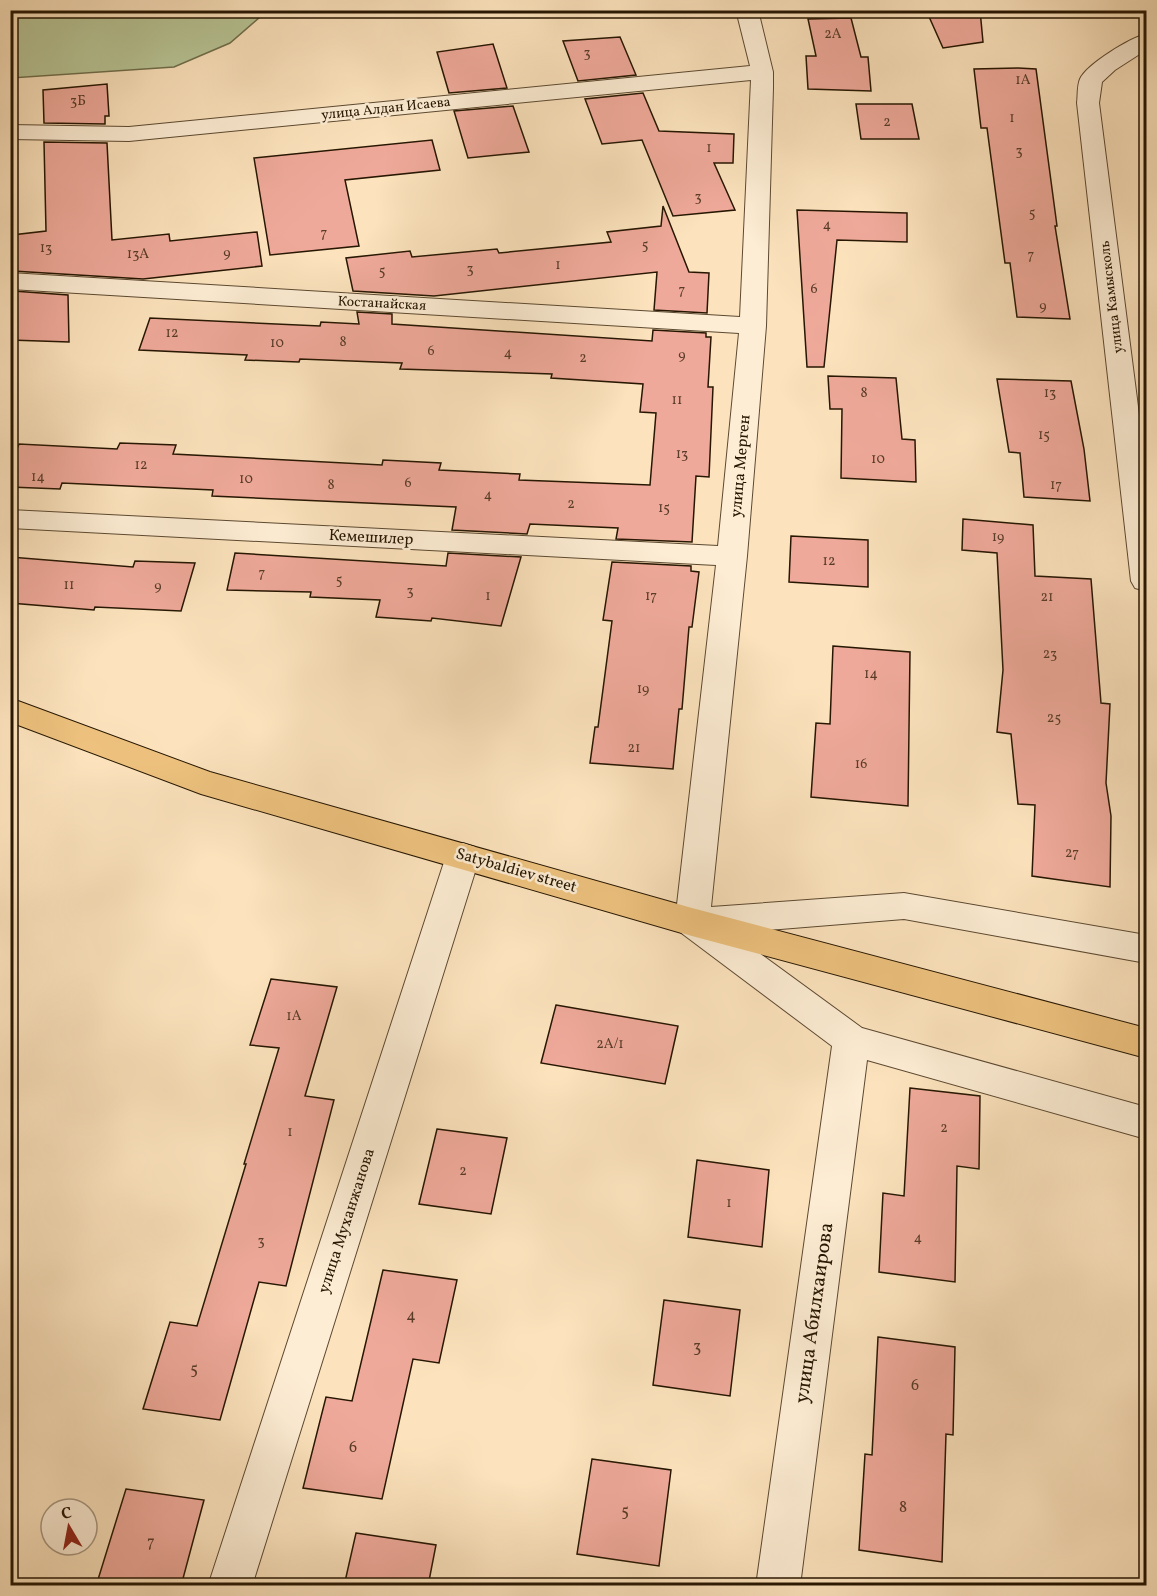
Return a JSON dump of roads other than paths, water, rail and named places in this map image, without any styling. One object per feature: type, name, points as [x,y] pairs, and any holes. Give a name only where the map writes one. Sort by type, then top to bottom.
[{"type":"main road","name":"Satybaldiev street","points":[[10,709],[201,782],[692,922],[1146,1043]]},
{"type":"street","name":"улица Мерген","points":[[692,922],[732,556],[753,326],[762,72],[747,10]]},
{"type":"street","name":"улица Камысколь","points":[[1146,41],[1107,65],[1091,80],[1088,103],[1146,581]]},
{"type":"street","name":"улица Алдан Исаева","points":[[10,132],[129,134],[762,72]]},
{"type":"street","name":"Костанайская","points":[[10,281],[753,326]]},
{"type":"street","name":"Кемешилер","points":[[10,519],[732,556]]},
{"type":"street","name":"улица Муханжанова","points":[[230,1586],[463,856]]},
{"type":"street","points":[[692,922],[904,906],[1146,949]]},
{"type":"street","points":[[692,922],[851,1040],[1146,1123]]},
{"type":"street","name":"улица Абилхаирова","points":[[778,1586],[851,1040]]}]
